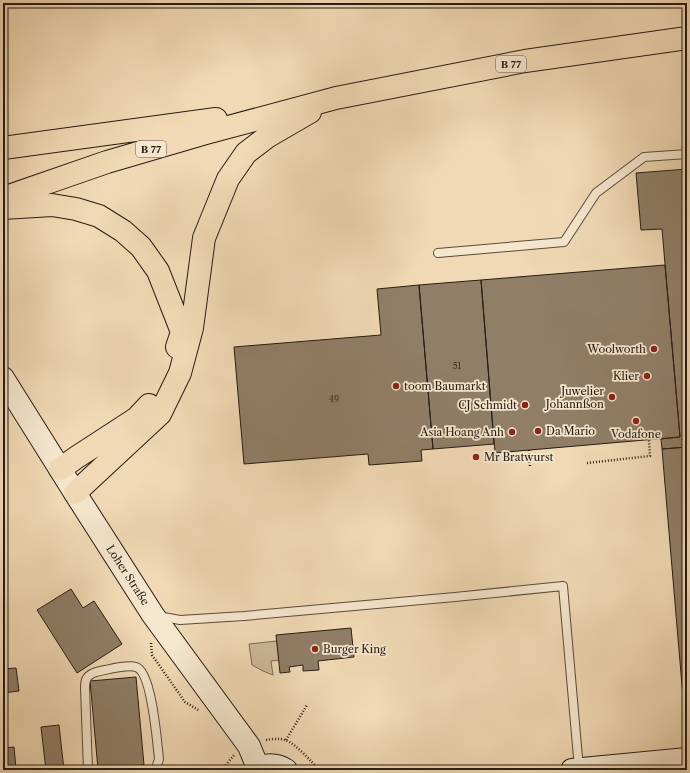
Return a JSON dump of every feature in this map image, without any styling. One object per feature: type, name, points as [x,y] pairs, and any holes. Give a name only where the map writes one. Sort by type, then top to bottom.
[{"type":"main road","name":"B 77","points":[[3,198],[107,162],[336,98],[525,61],[687,38]]},
{"type":"main road","points":[[75,494],[160,414],[180,374],[192,328],[204,238],[228,179],[246,153],[268,137],[336,98]]},
{"type":"main road","points":[[3,148],[301,107]]},
{"type":"main road","points":[[3,208],[52,205],[76,209],[99,216],[123,231],[141,247],[158,271],[182,332],[170,369],[148,407],[137,418],[60,469]]},
{"type":"street","name":"Loher Straße","points":[[3,378],[75,494],[154,615],[177,632],[249,746],[256,769]]},
{"type":"street","points":[[575,770],[687,759]]},
{"type":"street","points":[[256,769],[270,765],[286,770]]},
{"type":"lane","points":[[438,253],[564,242],[596,193],[644,157],[687,154]]},
{"type":"lane","points":[[177,632],[244,616],[563,586],[575,770]]},
{"type":"lane","points":[[88,770],[85,699],[86,678],[96,672],[130,666],[139,668],[144,675],[151,698],[158,758],[155,770]]},
{"type":"path","points":[[587,463],[650,456],[649,440]]},
{"type":"path","points":[[529,450],[530,467]]},
{"type":"path","points":[[286,740],[307,705]]},
{"type":"path","points":[[249,746],[265,740],[276,738],[286,740],[301,752],[319,770]]},
{"type":"shaded area","points":[[277,641],[279,660],[271,661],[273,675],[252,665],[249,644]]},
{"type":"building","points":[[687,169],[687,447],[662,449],[661,439],[680,437],[662,229],[641,230],[636,173]]},
{"type":"building","points":[[665,265],[680,437],[495,453],[481,280]]},
{"type":"building","points":[[481,280],[494,444],[433,449],[419,285]]},
{"type":"building","points":[[419,285],[433,449],[421,450],[422,461],[369,465],[368,454],[244,464],[234,347],[381,335],[377,289]]},
{"type":"building","points":[[687,447],[687,721],[685,721],[662,449]]},
{"type":"building","points":[[71,589],[83,608],[94,601],[122,644],[77,673],[37,610]]},
{"type":"building","name":"Burger King","points":[[351,628],[354,657],[318,661],[319,670],[303,671],[303,665],[289,667],[290,672],[280,673],[276,635]]},
{"type":"building","points":[[16,668],[19,691],[3,693],[3,669]]},
{"type":"building","points":[[136,677],[144,765],[98,769],[90,681]]},
{"type":"building","points":[[59,725],[64,770],[46,770],[41,727]]},
{"type":"building","points":[[14,747],[16,768],[3,769],[3,748]]},
{"type":"place","name":"Woolworth","points":[[654,349]]},
{"type":"place","name":"Klier","points":[[647,376]]},
{"type":"place","name":"toom Baumarkt","points":[[396,386]]},
{"type":"place","name":"Juwelier Johannßon","points":[[612,397]]},
{"type":"place","name":"CJ Schmidt","points":[[525,405]]},
{"type":"place","name":"Vodafone","points":[[636,421]]},
{"type":"place","name":"Da Mario","points":[[538,431]]},
{"type":"place","name":"Asia Hoang Anh","points":[[512,432]]},
{"type":"place","name":"Mr Bratwurst","points":[[476,457]]},
{"type":"place","name":"Burger King","points":[[315,649]]}]
